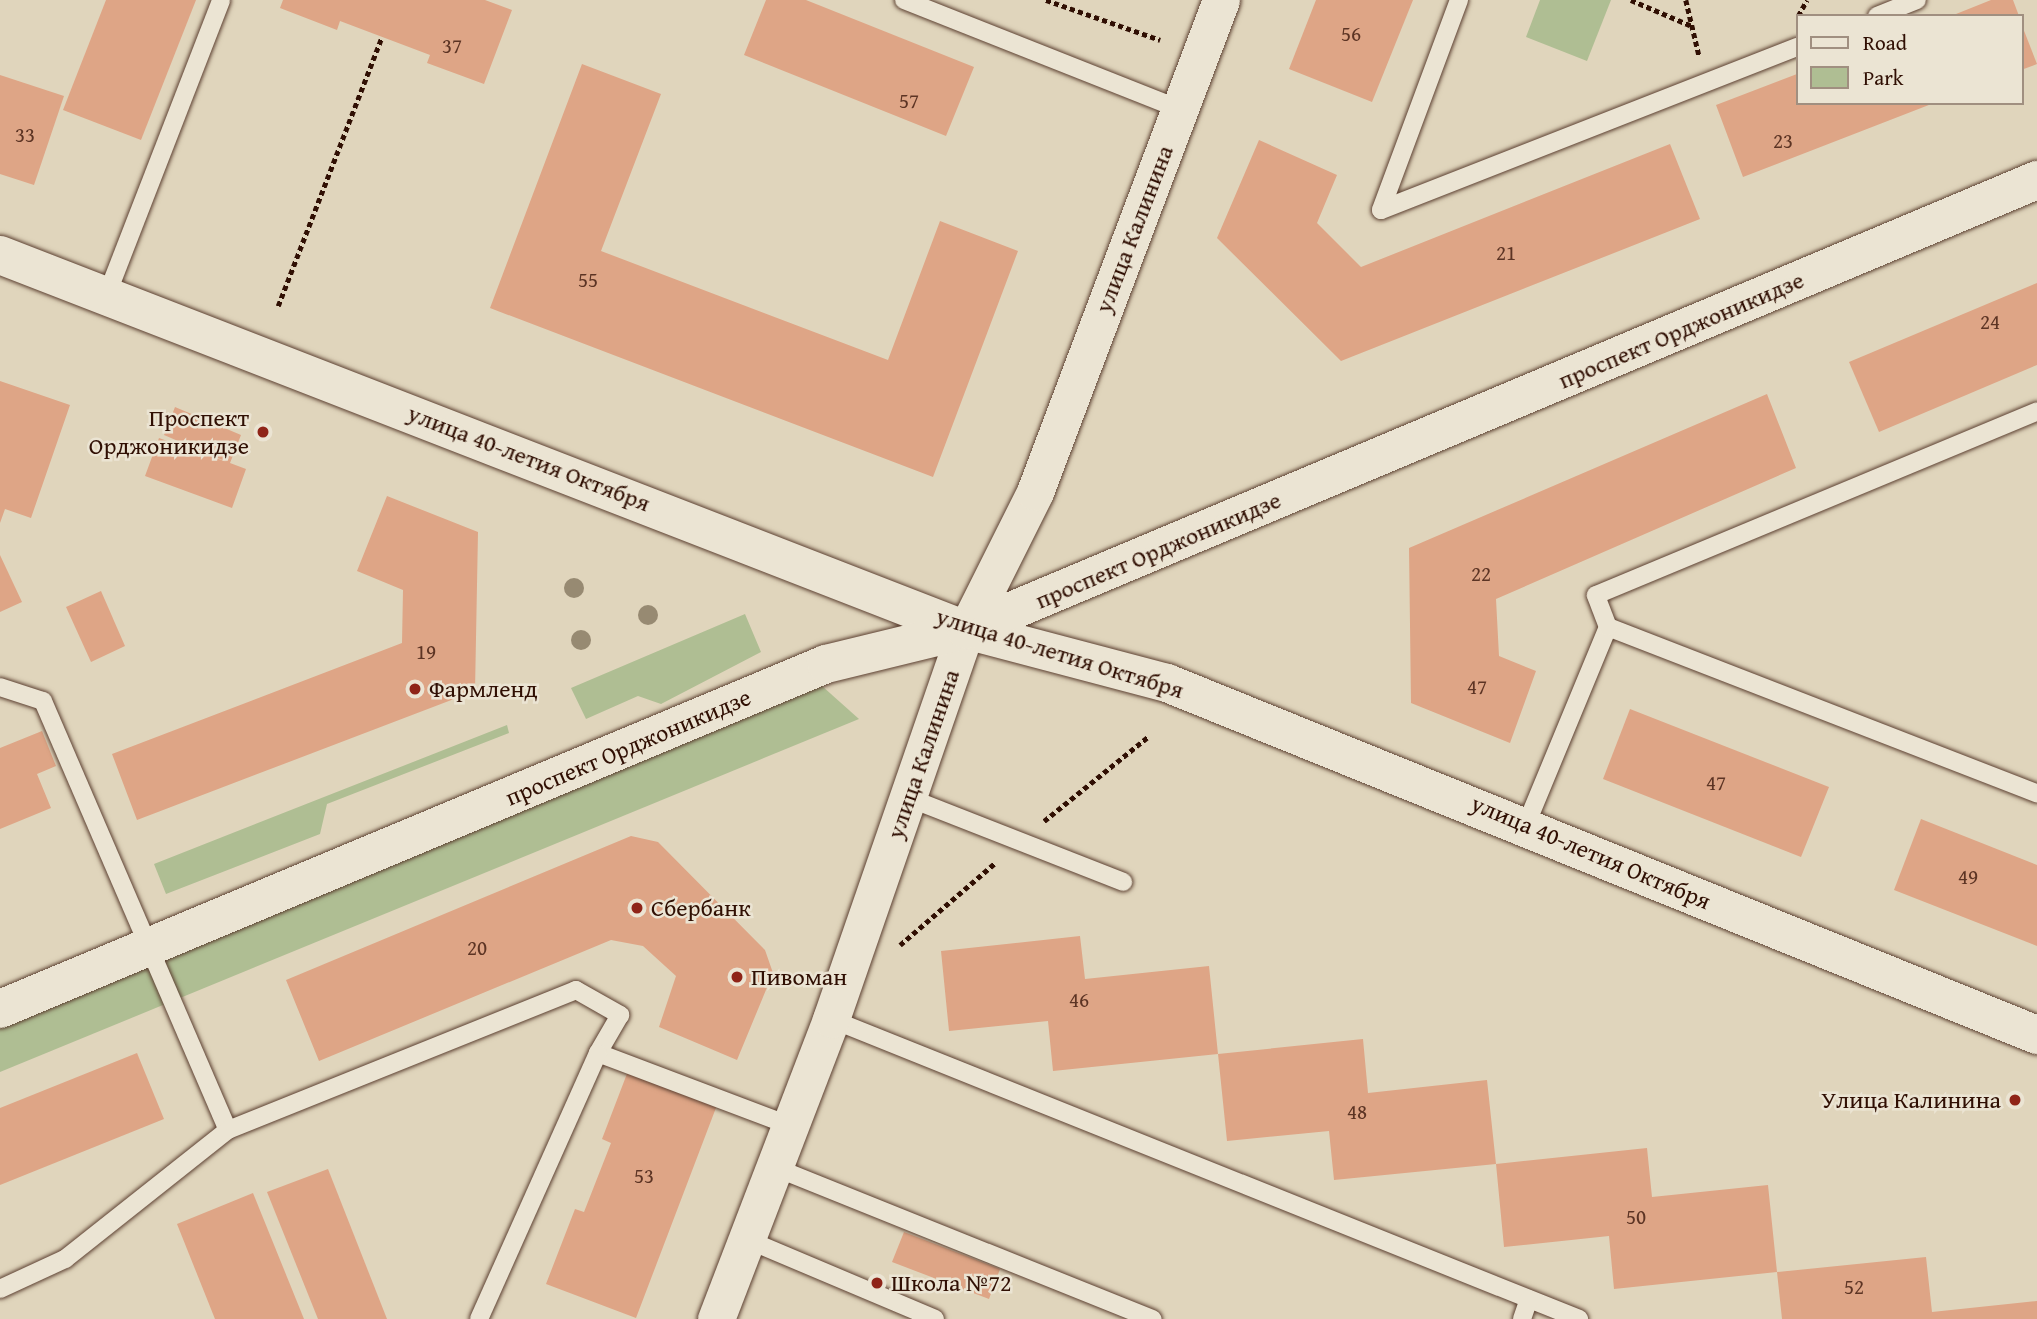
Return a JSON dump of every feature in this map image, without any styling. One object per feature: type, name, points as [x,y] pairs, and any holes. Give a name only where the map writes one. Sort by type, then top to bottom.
[{"type":"street","name":"улица Калинина","points":[[716,1319],[831,1018],[966,629],[1035,492],[1221,0]]},
{"type":"street","name":"проспект Орджоникидзе","points":[[0,1009],[827,664],[966,629],[2037,180]]},
{"type":"street","name":"улица 40-летия Октября","points":[[0,255],[966,629],[1167,683],[1526,825],[2037,1035]]},
{"type":"lane","points":[[106,297],[221,0]]},
{"type":"lane","points":[[904,0],[1180,109]]},
{"type":"lane","points":[[1459,0],[1381,211],[1796,47]]},
{"type":"lane","points":[[1882,14],[1917,0]]},
{"type":"lane","points":[[1526,825],[1608,627],[1596,595],[2037,411]]},
{"type":"lane","points":[[1608,627],[2037,793]]},
{"type":"lane","points":[[0,687],[43,701],[228,1130]]},
{"type":"lane","points":[[909,798],[1123,882]]},
{"type":"lane","points":[[0,1289],[65,1259],[228,1130],[576,990],[620,1015],[598,1053],[479,1319]]},
{"type":"lane","points":[[831,1018],[1579,1319]]},
{"type":"lane","points":[[598,1053],[789,1125]]},
{"type":"lane","points":[[774,1167],[1153,1319]]},
{"type":"lane","points":[[746,1239],[935,1319]]},
{"type":"lane","points":[[1522,1319],[1529,1300]]},
{"type":"path","points":[[1046,0],[1160,40]]},
{"type":"path","points":[[1631,0],[1692,27]]},
{"type":"path","points":[[1687,2],[1706,83]]},
{"type":"path","points":[[278,306],[382,37]]},
{"type":"green space","points":[[1540,0],[1611,0],[1587,61],[1526,37]]},
{"type":"green space","points":[[745,614],[761,652],[661,704],[638,696],[586,719],[571,688]]},
{"type":"green space","points":[[822,686],[859,719],[0,1072],[0,1022]]},
{"type":"green space","points":[[507,725],[509,733],[327,804],[320,834],[166,894],[154,864]]},
{"type":"building","points":[[106,0],[196,0],[141,140],[63,110]]},
{"type":"building","points":[[283,0],[485,0],[512,10],[484,84],[427,63],[430,55],[340,21],[337,30],[280,8]]},
{"type":"building","points":[[766,0],[806,0],[974,67],[946,136],[744,55]]},
{"type":"building","points":[[1316,0],[1413,0],[1372,102],[1289,69]]},
{"type":"building","points":[[1991,0],[2013,0],[2018,14],[1956,14]]},
{"type":"building","points":[[2023,28],[2037,64],[2023,69]]},
{"type":"building","points":[[582,64],[661,94],[601,251],[888,360],[940,221],[1018,251],[933,477],[490,308]]},
{"type":"building","points":[[1796,74],[1796,105],[1929,105],[1743,177],[1716,105]]},
{"type":"building","points":[[0,75],[64,96],[34,185],[0,174]]},
{"type":"building","points":[[1259,140],[1337,175],[1317,223],[1361,267],[1670,144],[1700,219],[1341,361],[1217,238]]},
{"type":"building","points":[[2037,283],[2037,365],[1879,432],[1849,362]]},
{"type":"building","points":[[0,381],[70,405],[31,518],[5,509],[0,523]]},
{"type":"building","points":[[1767,394],[1796,468],[1496,599],[1499,656],[1536,671],[1510,743],[1411,703],[1409,548]]},
{"type":"building","points":[[175,407],[241,435],[230,463],[246,469],[232,508],[145,476],[159,438],[227,462],[164,435]]},
{"type":"building","points":[[387,496],[478,532],[475,691],[137,820],[112,754],[402,643],[403,590],[357,571]]},
{"type":"building","points":[[0,555],[22,602],[0,612]]},
{"type":"building","points":[[101,591],[125,646],[91,662],[66,607]]},
{"type":"building","points":[[1630,709],[1829,787],[1801,857],[1603,779]]},
{"type":"building","points":[[42,731],[56,766],[37,774],[51,808],[0,829],[0,748]]},
{"type":"building","points":[[1921,819],[2037,865],[2037,946],[1894,890]]},
{"type":"building","points":[[631,836],[658,842],[765,950],[773,973],[737,1060],[659,1027],[676,976],[643,946],[611,940],[319,1061],[286,980]]},
{"type":"building","points":[[1080,936],[1085,979],[1209,966],[1218,1054],[1053,1071],[1048,1021],[949,1031],[941,951]]},
{"type":"building","points":[[1363,1039],[1368,1093],[1487,1080],[1496,1164],[1334,1180],[1329,1131],[1227,1141],[1218,1054]]},
{"type":"building","points":[[137,1053],[164,1119],[0,1185],[0,1108]]},
{"type":"building","points":[[633,1058],[722,1092],[636,1318],[546,1284],[575,1209],[584,1212],[611,1143],[602,1139]]},
{"type":"building","points":[[1647,1148],[1652,1197],[1768,1185],[1777,1272],[1614,1289],[1609,1236],[1504,1247],[1496,1164]]},
{"type":"building","points":[[328,1169],[387,1319],[318,1319],[267,1192]]},
{"type":"building","points":[[253,1193],[304,1319],[215,1319],[177,1224]]},
{"type":"building","points":[[904,1232],[1000,1269],[989,1299],[892,1262]]},
{"type":"building","points":[[1926,1257],[1932,1312],[2037,1301],[2037,1319],[1782,1319],[1777,1272]]},
{"type":"place","name":"Проспект Орджоникидзе","points":[[263,432]]},
{"type":"place","name":"Фармленд","points":[[415,689]]},
{"type":"place","name":"Сбербанк","points":[[637,908]]},
{"type":"place","name":"Пивоман","points":[[737,977]]},
{"type":"place","name":"Улица Калинина","points":[[2015,1100]]},
{"type":"place","name":"Школа №72","points":[[877,1283]]}]
